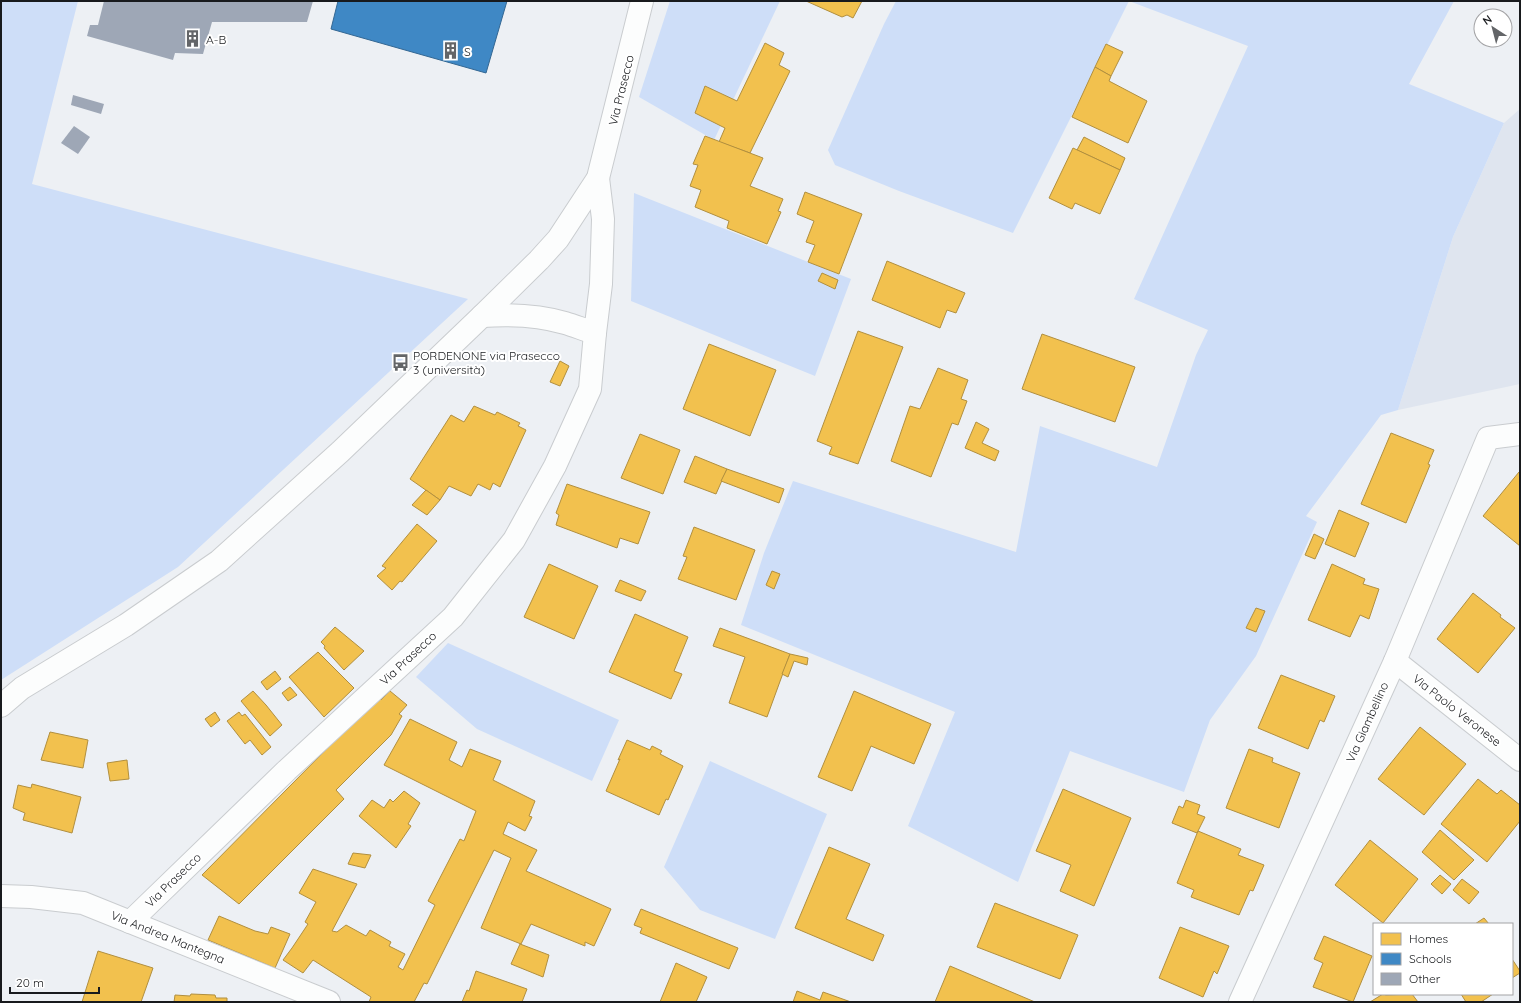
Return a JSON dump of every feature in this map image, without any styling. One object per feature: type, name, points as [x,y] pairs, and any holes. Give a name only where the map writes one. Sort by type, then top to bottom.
[{"type":"street","name":"Via Prasecco","points":[[1,706],[22,688],[126,625],[219,561],[340,452],[539,260],[558,238],[598,178],[642,1]]},
{"type":"street","name":"Via Prasecco","points":[[130,922],[287,770],[448,621],[458,611],[514,540],[555,466],[590,389],[601,284],[603,219],[598,178]]},
{"type":"street","points":[[482,316],[509,314],[528,316],[564,322],[595,334]]},
{"type":"street","name":"Via Giambellino","points":[[1240,1002],[1395,661],[1488,438],[1520,434]]},
{"type":"street","name":"Via Paolo Veronese","points":[[1395,661],[1520,760]]},
{"type":"street","name":"Via Andrea Mantegna","points":[[1,896],[31,897],[83,903],[329,1002]]},
{"type":"shaded area","points":[[1,1],[78,1],[32,184],[468,299],[178,567],[1,680]]},
{"type":"shaded area","points":[[670,1],[780,1],[714,140],[639,97]]},
{"type":"shaded area","points":[[896,1],[1129,1],[1013,233],[899,191],[835,165],[828,150],[884,24]]},
{"type":"shaded area","points":[[1129,1],[1454,1],[1409,84],[1504,123],[1453,237],[1398,410],[1381,415],[1306,516],[1317,522],[1256,656],[1210,720],[1184,792],[1070,751],[1018,882],[908,826],[955,712],[741,625],[764,553],[793,481],[1016,552],[1040,426],[1157,467],[1196,355],[1208,330],[1134,299],[1248,46]]},
{"type":"shaded area","points":[[1520,109],[1520,384],[1398,410],[1453,237],[1504,123]]},
{"type":"shaded area","points":[[634,193],[851,279],[815,376],[631,301]]},
{"type":"shaded area","points":[[448,643],[619,720],[592,781],[477,729],[416,677]]},
{"type":"shaded area","points":[[710,761],[827,814],[775,939],[700,910],[664,867]]},
{"type":"building: Homes","points":[[806,1],[862,1],[853,18],[847,15],[842,17]]},
{"type":"building: Homes","points":[[765,43],[784,53],[779,65],[790,71],[750,153],[719,142],[725,128],[695,113],[705,86],[737,101]]},
{"type":"building: Homes","points":[[1106,44],[1123,52],[1111,76],[1095,67]]},
{"type":"building: Homes","points":[[1095,67],[1111,76],[1109,81],[1147,101],[1128,143],[1072,117]]},
{"type":"building: Homes","points":[[705,136],[763,158],[750,186],[783,199],[778,211],[781,212],[767,244],[727,228],[729,221],[695,207],[701,190],[690,186],[698,165],[693,164]]},
{"type":"building: Homes","points":[[1084,137],[1125,158],[1120,170],[1077,150]]},
{"type":"building: Homes","points":[[1073,148],[1120,170],[1100,214],[1075,203],[1072,209],[1049,198]]},
{"type":"building: Homes","points":[[805,192],[862,214],[839,274],[808,262],[815,245],[806,242],[814,221],[797,214]]},
{"type":"building: Homes","points":[[887,261],[965,293],[956,313],[947,310],[940,328],[872,300]]},
{"type":"building: Homes","points":[[822,273],[838,280],[835,289],[818,281]]},
{"type":"building: Homes","points":[[858,331],[903,347],[858,464],[829,454],[832,447],[817,441]]},
{"type":"building: Homes","points":[[1042,334],[1135,367],[1115,422],[1022,389]]},
{"type":"building: Homes","points":[[709,344],[776,370],[750,436],[683,409]]},
{"type":"building: Homes","points":[[560,361],[569,366],[560,386],[550,382]]},
{"type":"building: Homes","points":[[938,368],[968,380],[961,399],[967,401],[958,425],[952,423],[931,477],[891,461],[910,406],[920,409]]},
{"type":"building: Homes","points":[[474,406],[495,415],[497,412],[520,423],[518,426],[526,430],[500,487],[493,483],[490,490],[478,484],[471,496],[449,486],[440,500],[410,479],[451,415],[464,422]]},
{"type":"building: Homes","points":[[976,422],[989,429],[982,443],[999,451],[995,461],[965,448]]},
{"type":"building: Homes","points":[[1391,433],[1434,450],[1428,464],[1430,465],[1406,523],[1361,504]]},
{"type":"building: Homes","points":[[640,434],[680,450],[663,494],[621,478]]},
{"type":"building: Homes","points":[[695,456],[727,469],[716,494],[684,482]]},
{"type":"building: Homes","points":[[727,469],[784,489],[779,503],[721,481]]},
{"type":"building: Homes","points":[[1519,472],[1520,473],[1520,546],[1483,516]]},
{"type":"building: Homes","points":[[567,484],[650,512],[638,544],[620,538],[617,548],[556,525],[559,515],[556,513]]},
{"type":"building: Homes","points":[[426,490],[440,500],[427,515],[412,505]]},
{"type":"building: Homes","points":[[1339,510],[1369,523],[1355,557],[1325,544]]},
{"type":"building: Homes","points":[[417,524],[437,541],[402,582],[400,581],[392,590],[377,576],[386,568],[382,566]]},
{"type":"building: Homes","points":[[694,527],[755,550],[736,600],[678,579],[687,557],[683,556]]},
{"type":"building: Homes","points":[[1314,534],[1324,539],[1315,559],[1305,555]]},
{"type":"building: Homes","points":[[549,564],[598,586],[574,639],[524,617]]},
{"type":"building: Homes","points":[[1332,564],[1365,579],[1363,584],[1379,589],[1369,619],[1360,615],[1350,637],[1308,620]]},
{"type":"building: Homes","points":[[772,571],[780,574],[774,589],[766,585]]},
{"type":"building: Homes","points":[[620,580],[646,591],[641,601],[615,591]]},
{"type":"building: Homes","points":[[1473,593],[1515,628],[1478,673],[1437,639]]},
{"type":"building: Homes","points":[[1256,608],[1265,611],[1256,632],[1246,628]]},
{"type":"building: Homes","points":[[635,614],[688,637],[674,671],[682,674],[671,699],[609,672]]},
{"type":"building: Homes","points":[[335,627],[364,651],[344,670],[324,648],[325,646],[321,642]]},
{"type":"building: Homes","points":[[720,628],[790,654],[767,717],[729,703],[745,657],[713,646]]},
{"type":"building: Homes","points":[[318,652],[354,688],[324,717],[289,677]]},
{"type":"building: Homes","points":[[790,654],[808,658],[807,665],[794,661],[788,677],[782,674]]},
{"type":"building: Homes","points":[[275,671],[281,679],[267,690],[261,682]]},
{"type":"building: Homes","points":[[1281,675],[1335,696],[1324,722],[1320,720],[1308,749],[1258,728]]},
{"type":"building: Homes","points":[[290,687],[297,695],[288,701],[282,693]]},
{"type":"building: Homes","points":[[253,691],[282,725],[270,736],[241,701]]},
{"type":"building: Homes","points":[[390,691],[407,705],[399,714],[402,716],[391,735],[336,790],[344,799],[239,904],[202,875],[378,697],[381,700]]},
{"type":"building: Homes","points":[[854,691],[931,724],[914,764],[871,746],[852,791],[818,777]]},
{"type":"building: Homes","points":[[215,712],[220,720],[211,727],[205,719]]},
{"type":"building: Homes","points":[[239,712],[242,716],[245,714],[271,747],[262,755],[250,740],[245,744],[227,721]]},
{"type":"building: Homes","points":[[410,719],[457,742],[449,760],[462,767],[470,749],[501,761],[493,780],[535,801],[529,816],[532,817],[525,831],[508,822],[503,834],[537,850],[526,871],[611,909],[594,946],[585,942],[585,946],[531,924],[521,944],[481,928],[511,858],[494,850],[427,984],[424,983],[414,1002],[369,1002],[371,997],[313,960],[303,973],[283,960],[308,924],[305,922],[316,902],[299,893],[313,869],[357,884],[332,931],[337,932],[346,925],[366,936],[370,930],[391,942],[389,946],[405,954],[398,967],[403,970],[435,905],[428,901],[460,839],[464,841],[476,811],[384,765]]},
{"type":"building: Homes","points":[[1420,727],[1466,764],[1424,815],[1378,779]]},
{"type":"building: Homes","points":[[50,732],[88,740],[83,768],[41,760]]},
{"type":"building: Homes","points":[[627,740],[650,750],[652,746],[662,751],[660,754],[683,766],[668,800],[666,799],[659,815],[606,791]]},
{"type":"building: Homes","points":[[1249,749],[1273,758],[1272,762],[1300,773],[1279,828],[1226,808]]},
{"type":"building: Homes","points":[[127,760],[129,779],[110,781],[107,763]]},
{"type":"building: Homes","points":[[1478,779],[1497,794],[1501,790],[1520,805],[1520,821],[1487,862],[1441,824]]},
{"type":"building: Homes","points":[[32,784],[81,797],[72,833],[23,820],[25,813],[13,808],[18,785],[31,788]]},
{"type":"building: Homes","points":[[1063,789],[1131,818],[1094,906],[1060,891],[1071,865],[1036,851]]},
{"type":"building: Homes","points":[[404,791],[420,803],[408,824],[411,826],[396,848],[359,816],[372,800],[384,808],[390,799],[393,802]]},
{"type":"building: Homes","points":[[1186,800],[1200,805],[1197,814],[1205,817],[1197,833],[1172,823],[1179,806],[1183,808]]},
{"type":"building: Homes","points":[[1440,830],[1474,860],[1454,880],[1422,852]]},
{"type":"building: Homes","points":[[1198,831],[1241,849],[1238,855],[1264,865],[1253,891],[1250,890],[1239,915],[1191,897],[1194,890],[1177,883]]},
{"type":"building: Homes","points":[[1370,840],[1418,879],[1383,923],[1335,885]]},
{"type":"building: Homes","points":[[829,847],[870,864],[846,919],[884,935],[873,961],[795,928]]},
{"type":"building: Homes","points":[[353,853],[371,855],[365,868],[348,864]]},
{"type":"building: Homes","points":[[1440,875],[1451,884],[1442,894],[1431,884]]},
{"type":"building: Homes","points":[[1462,879],[1479,892],[1469,904],[1453,890]]},
{"type":"building: Homes","points":[[995,903],[1078,935],[1060,979],[977,947]]},
{"type":"building: Homes","points":[[641,909],[738,948],[729,969],[640,933],[642,928],[634,925]]},
{"type":"building: Homes","points":[[219,916],[255,931],[268,934],[271,927],[290,934],[275,968],[208,940]]},
{"type":"building: Homes","points":[[1484,918],[1488,923],[1476,923]]},
{"type":"building: Homes","points":[[1180,927],[1229,946],[1217,974],[1214,971],[1203,997],[1159,978]]},
{"type":"building: Homes","points":[[1324,936],[1372,956],[1353,1002],[1313,987],[1323,963],[1314,959]]},
{"type":"building: Homes","points":[[520,944],[549,955],[543,977],[511,964]]},
{"type":"building: Homes","points":[[98,951],[153,968],[141,1002],[82,1002]]},
{"type":"building: Homes","points":[[1513,960],[1520,971],[1520,973],[1513,977]]},
{"type":"building: Homes","points":[[676,963],[707,977],[696,1002],[660,1002]]},
{"type":"building: Homes","points":[[950,966],[1035,1002],[935,1002]]},
{"type":"building: Homes","points":[[476,971],[527,989],[522,1002],[462,1002],[467,990],[469,991]]},
{"type":"building: Homes","points":[[797,991],[820,1000],[823,992],[851,1002],[793,1002]]},
{"type":"building: Homes","points":[[191,994],[215,995],[216,998],[227,998],[227,1002],[174,1002],[175,995],[190,996]]},
{"type":"building: Homes","points":[[1381,995],[1413,995],[1418,1002],[1370,1002]]},
{"type":"building: Homes","points":[[1462,995],[1492,995],[1481,1002],[1466,1002]]},
{"type":"building: Schools","name":"S","points":[[338,1],[507,1],[486,73],[331,29]]},
{"type":"building: Other","name":"A-B","points":[[104,1],[313,1],[307,22],[212,22],[203,54],[175,53],[173,60],[87,36],[90,25],[98,25]]},
{"type":"building: Other","points":[[73,95],[104,104],[101,114],[71,105]]},
{"type":"building: Other","points":[[74,126],[90,137],[78,154],[61,143]]},
{"type":"place","name":"A-B","points":[[193,39]]},
{"type":"place","name":"S","points":[[451,51]]},
{"type":"place","name":"PORDENONE via Prasecco 3 (università)","points":[[400,362]]}]
